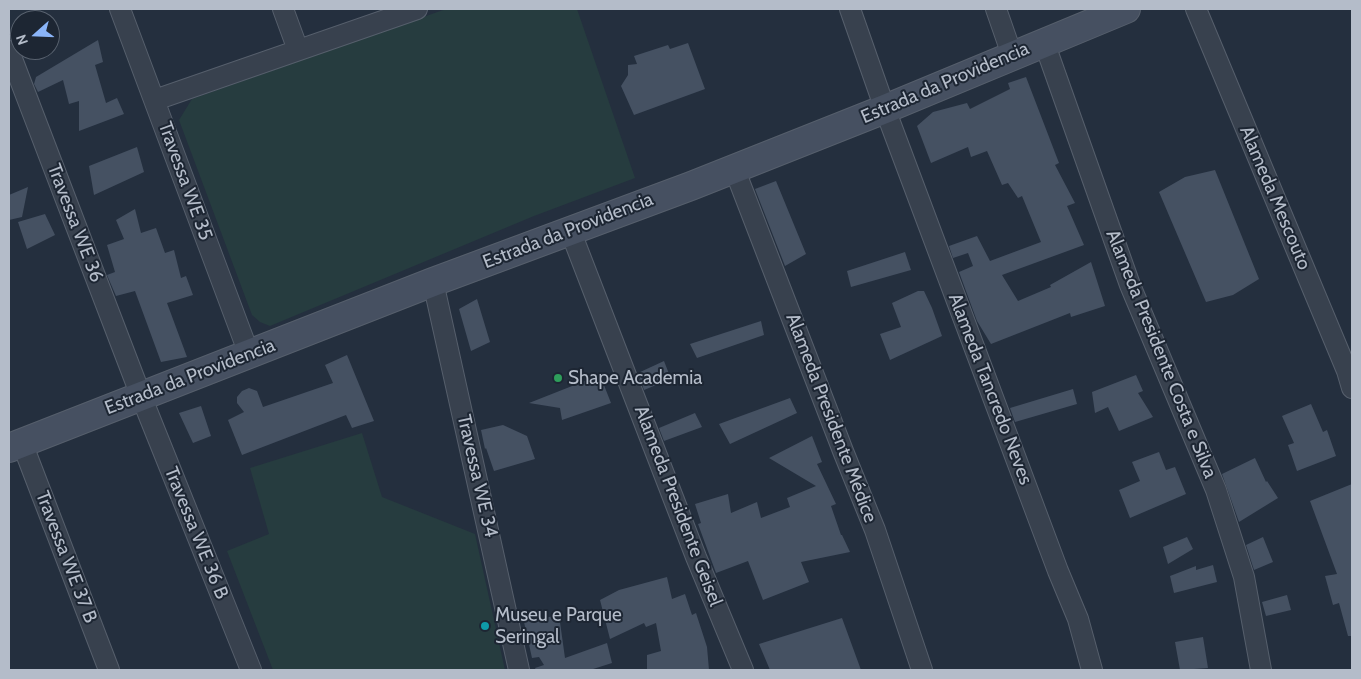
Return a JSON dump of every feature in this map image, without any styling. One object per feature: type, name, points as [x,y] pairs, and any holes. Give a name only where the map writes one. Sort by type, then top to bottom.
[{"type":"main road","name":"Estrada da Providencia","points":[[15,446],[433,282],[691,186],[1126,9]]},
{"type":"street","name":"Travessa WE 35","points":[[120,9],[249,354]]},
{"type":"street","points":[[282,9],[298,50]]},
{"type":"street","points":[[155,100],[417,9]]},
{"type":"street","name":"Alameda Tancredo Neves","points":[[850,9],[885,108],[1078,619],[1092,670]]},
{"type":"street","points":[[996,9],[1012,55]]},
{"type":"street","name":"Alameda Mescouto","points":[[1196,9],[1347,371],[1352,388]]},
{"type":"street","name":"Alameda Presidente Costa e Silva","points":[[1044,42],[1130,284],[1216,490],[1244,577],[1261,670]]},
{"type":"street","name":"Travessa WE 36","points":[[9,51],[141,396]]},
{"type":"street","name":"Alameda Presidente Médice","points":[[734,168],[843,452],[875,530],[922,670]]},
{"type":"street","name":"Alameda Presidente Geisel","points":[[570,230],[696,557],[743,670]]},
{"type":"street","name":"Travessa WE 34","points":[[433,282],[519,670]]},
{"type":"street","name":"Travessa WE 36 B","points":[[141,396],[251,670]]},
{"type":"street","name":"Travessa WE 37 B","points":[[15,446],[109,670]]},
{"type":"green space","points":[[446,9],[577,9],[635,178],[534,216],[270,326],[260,322],[252,315],[179,120],[192,99]]},
{"type":"green space","points":[[362,433],[382,497],[475,534],[505,670],[273,670],[227,551],[269,534],[250,468]]},
{"type":"building","points":[[98,40],[103,62],[95,65],[106,103],[117,98],[124,114],[79,131],[79,101],[69,104],[63,80],[38,92],[34,84],[36,77]]},
{"type":"building","points":[[688,43],[705,89],[634,115],[621,86],[628,75],[628,65],[637,64],[634,56],[668,45],[670,49]]},
{"type":"building","points":[[1026,77],[1059,163],[1055,165],[1075,203],[1067,206],[1084,245],[1002,275],[1018,301],[1051,287],[1050,285],[1091,262],[1105,306],[1071,317],[1070,313],[991,344],[977,321],[959,272],[973,266],[968,253],[953,258],[949,246],[977,236],[990,261],[1041,242],[1022,196],[1018,198],[1008,183],[1002,185],[987,151],[971,157],[968,147],[931,163],[917,126],[933,112],[967,103],[970,109],[1010,89],[1008,83]]},
{"type":"building","points":[[137,147],[144,172],[94,195],[89,166]]},
{"type":"building","points":[[1215,170],[1259,279],[1233,295],[1206,302],[1159,192],[1185,177]]},
{"type":"building","points":[[776,181],[806,254],[785,266],[755,189]]},
{"type":"building","points":[[28,187],[22,217],[9,220],[9,195]]},
{"type":"building","points":[[135,209],[141,233],[156,228],[165,253],[174,250],[181,278],[186,276],[193,295],[167,303],[187,357],[161,362],[135,291],[116,296],[107,275],[115,272],[107,245],[124,239],[116,220]]},
{"type":"building","points":[[45,214],[55,235],[27,249],[18,222]]},
{"type":"building","points":[[905,252],[911,270],[851,287],[847,271]]},
{"type":"building","points":[[918,291],[924,291],[942,336],[890,360],[880,334],[901,327],[892,303]]},
{"type":"building","points":[[477,299],[490,342],[471,351],[459,309]]},
{"type":"building","points":[[761,321],[764,335],[697,358],[690,344]]},
{"type":"building","points":[[347,355],[374,421],[352,428],[346,415],[242,455],[228,420],[244,412],[237,403],[237,397],[242,391],[249,388],[257,391],[263,407],[333,383],[325,365]]},
{"type":"building","points":[[664,361],[671,379],[644,390],[638,373]]},
{"type":"building","points":[[600,375],[611,403],[562,420],[560,408],[529,403]]},
{"type":"building","points":[[1136,375],[1143,391],[1138,393],[1153,417],[1119,431],[1108,407],[1095,413],[1092,392]]},
{"type":"building","points":[[1073,389],[1077,404],[1015,422],[1010,408]]},
{"type":"building","points":[[790,398],[797,413],[730,444],[719,424]]},
{"type":"building","points":[[1311,404],[1323,432],[1327,430],[1336,456],[1297,471],[1288,445],[1294,443],[1282,416]]},
{"type":"building","points":[[201,406],[211,436],[193,443],[179,413]]},
{"type":"building","points":[[695,413],[702,427],[664,441],[659,428]]},
{"type":"building","points":[[503,425],[527,436],[535,459],[494,471],[485,449],[481,430]]},
{"type":"building","points":[[812,436],[822,462],[817,464],[836,504],[831,506],[841,535],[850,552],[801,562],[809,582],[763,600],[748,561],[716,573],[698,524],[701,523],[695,504],[728,494],[731,513],[757,502],[761,518],[790,507],[787,498],[816,486],[769,458]]},
{"type":"building","points":[[1159,452],[1166,470],[1175,467],[1186,494],[1130,518],[1119,490],[1140,481],[1132,462]]},
{"type":"building","points":[[1255,458],[1266,482],[1278,498],[1239,522],[1222,474]]},
{"type":"building","points":[[1352,484],[1352,636],[1348,636],[1339,603],[1333,605],[1325,576],[1337,574],[1310,501]]},
{"type":"building","points":[[1187,537],[1193,549],[1168,564],[1163,547]]},
{"type":"building","points":[[1263,537],[1273,562],[1254,570],[1246,545]]},
{"type":"building","points":[[1213,565],[1217,582],[1174,593],[1170,576],[1196,566],[1196,570]]},
{"type":"building","points":[[667,577],[672,599],[685,594],[692,615],[696,613],[707,647],[709,670],[647,670],[647,655],[661,651],[656,623],[646,627],[644,623],[610,639],[600,600],[619,590]]},
{"type":"building","points":[[1287,595],[1291,610],[1266,616],[1262,602]]},
{"type":"building","points":[[559,615],[565,658],[607,643],[612,663],[590,670],[536,670],[535,668],[544,665],[539,657],[532,658],[524,622]]},
{"type":"building","points":[[842,618],[861,670],[770,670],[759,644]]},
{"type":"building","points":[[1203,637],[1208,668],[1180,670],[1175,642]]},
{"type":"place","name":"Shape Academia","points":[[558,378]]},
{"type":"place","name":"Museu e Parque Seringal","points":[[485,626]]}]
